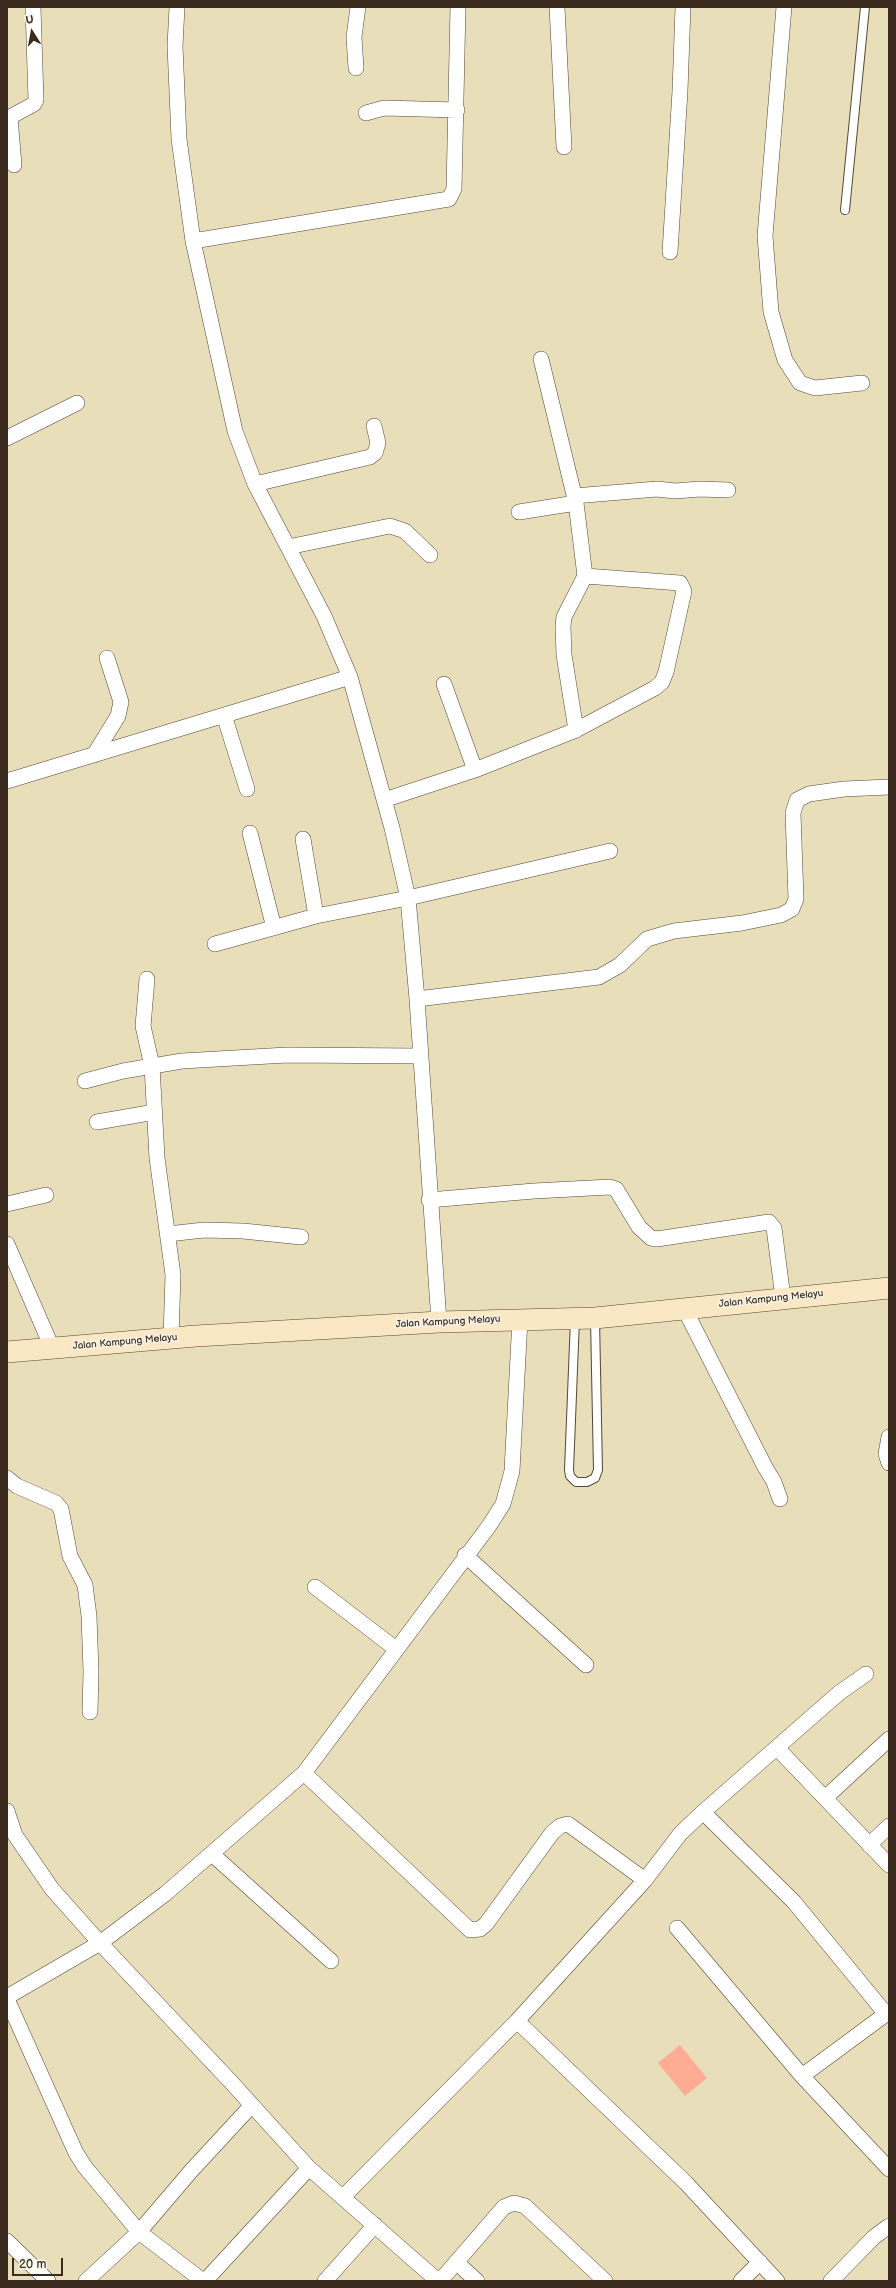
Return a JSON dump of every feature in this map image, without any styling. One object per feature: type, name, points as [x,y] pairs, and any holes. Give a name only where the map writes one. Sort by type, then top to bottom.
[{"type":"main road","name":"Jalan Kampung Melayu","points":[[7,1352],[53,1350],[171,1338],[439,1322],[595,1318],[889,1288]]},
{"type":"street","points":[[14,165],[10,117],[34,104],[36,100],[33,7]]},
{"type":"street","points":[[176,7],[175,46],[178,139],[193,241],[235,431],[255,484],[324,616],[350,677],[384,800],[408,898],[417,999],[429,1200],[439,1322]]},
{"type":"street","points":[[356,68],[354,37],[358,7]]},
{"type":"street","points":[[193,241],[449,199],[454,189],[457,110],[458,7]]},
{"type":"street","points":[[557,7],[564,147]]},
{"type":"street","points":[[670,252],[680,91],[683,7]]},
{"type":"street","points":[[784,7],[765,236],[771,312],[785,360],[800,383],[815,388],[862,383]]},
{"type":"street","points":[[366,113],[384,108],[457,110]]},
{"type":"street","points":[[541,359],[575,499],[585,576],[564,617],[563,626],[564,655],[576,730]]},
{"type":"street","points":[[7,438],[77,403]]},
{"type":"street","points":[[255,484],[370,457],[374,453],[378,443],[374,426]]},
{"type":"street","points":[[519,512],[575,499],[657,489],[675,491],[700,489],[728,490]]},
{"type":"street","points":[[288,547],[390,526],[405,531],[430,555]]},
{"type":"street","points":[[384,800],[475,770],[576,730],[655,688],[662,682],[666,672],[684,591],[680,583],[585,576]]},
{"type":"street","points":[[94,755],[118,716],[121,702],[107,658]]},
{"type":"street","points":[[7,781],[350,677]]},
{"type":"street","points":[[444,684],[475,770]]},
{"type":"street","points":[[224,715],[248,789]]},
{"type":"street","points":[[417,999],[599,977],[620,965],[647,939],[674,931],[736,924],[781,915],[792,909],[796,898],[793,814],[798,800],[809,794],[844,789],[889,787]]},
{"type":"street","points":[[250,833],[274,928]]},
{"type":"street","points":[[303,839],[316,916]]},
{"type":"street","points":[[216,944],[316,916],[408,898],[610,851]]},
{"type":"street","points":[[147,979],[143,1026],[152,1066],[157,1158],[168,1234],[172,1275],[171,1338]]},
{"type":"street","points":[[85,1080],[182,1061],[287,1055],[420,1056]]},
{"type":"street","points":[[97,1122],[154,1112]]},
{"type":"street","points":[[429,1200],[534,1191],[610,1187],[616,1189],[639,1227],[651,1238],[657,1239],[769,1222],[774,1228],[783,1298]]},
{"type":"street","points":[[7,1204],[46,1195]]},
{"type":"street","points":[[168,1234],[204,1230],[243,1231],[301,1237]]},
{"type":"street","points":[[7,1244],[53,1350]]},
{"type":"street","points":[[684,1308],[774,1482],[780,1499]]},
{"type":"street","points":[[309,2168],[204,2281],[139,2232],[85,2167],[76,2153],[7,1998],[100,1944],[165,1894],[304,1773],[503,1504],[512,1471],[520,1319]]},
{"type":"street","points":[[889,1437],[886,1454],[889,1463]]},
{"type":"street","points":[[7,1478],[17,1486],[56,1503],[61,1509],[70,1556],[84,1585],[89,1616],[91,1671],[90,1712]]},
{"type":"street","points":[[465,1555],[586,1665]]},
{"type":"street","points":[[315,1587],[396,1649]]},
{"type":"street","points":[[343,2197],[517,2021],[645,1880],[680,1834],[839,1693],[866,1674]]},
{"type":"street","points":[[825,1798],[889,1739]]},
{"type":"street","points":[[777,1748],[889,1866]]},
{"type":"street","points":[[304,1773],[470,1930],[480,1929],[486,1924],[552,1833],[560,1826],[568,1824],[645,1880]]},
{"type":"street","points":[[7,1811],[15,1835],[52,1889],[100,1944],[252,2105],[309,2168],[439,2281],[504,2207],[514,2203],[525,2206],[605,2281]]},
{"type":"street","points":[[703,1812],[794,1902],[887,2013],[802,2076]]},
{"type":"street","points":[[869,1845],[889,1826]]},
{"type":"street","points":[[212,1854],[331,1961]]},
{"type":"street","points":[[677,1928],[802,2076],[889,2169]]},
{"type":"street","points":[[517,2021],[686,2183],[777,2281]]},
{"type":"street","points":[[86,2281],[139,2232],[191,2171],[252,2105]]},
{"type":"street","points":[[325,2281],[375,2225]]},
{"type":"street","points":[[831,2281],[874,2237],[889,2226]]},
{"type":"street","points":[[7,2241],[48,2281]]},
{"type":"street","points":[[456,2262],[477,2281]]},
{"type":"street","points":[[741,2281],[760,2262]]},
{"type":"lane","points":[[845,210],[865,7]]},
{"type":"lane","points":[[575,1318],[569,1470],[570,1476],[576,1482],[587,1482],[595,1478],[598,1470],[595,1318]]},
{"type":"building","points":[[680,2045],[707,2078],[685,2096],[658,2063]]}]
